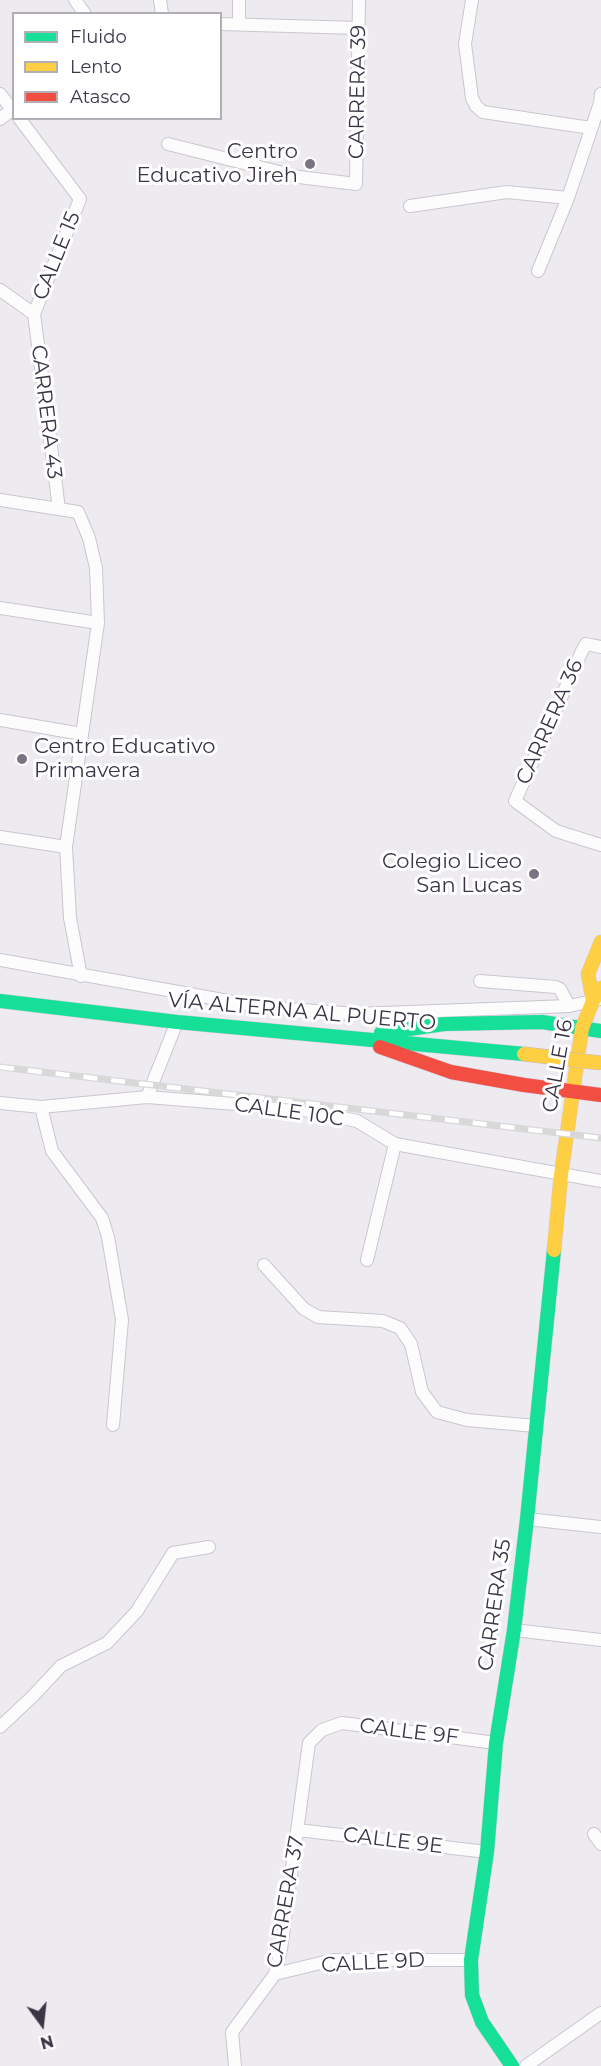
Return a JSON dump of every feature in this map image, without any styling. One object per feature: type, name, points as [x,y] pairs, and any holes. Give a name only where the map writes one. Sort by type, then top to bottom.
[{"type":"street","points":[[238,24],[239,0]]},
{"type":"street","name":"CARRERA 39","points":[[168,144],[298,177],[356,184],[359,0]]},
{"type":"street","points":[[472,0],[465,44],[472,98],[476,106],[483,112],[591,128]]},
{"type":"street","points":[[222,24],[358,28]]},
{"type":"street","points":[[0,94],[12,109]]},
{"type":"street","points":[[538,271],[568,198],[601,94]]},
{"type":"street","name":"CALLE 15","points":[[20,120],[80,199],[34,314]]},
{"type":"street","points":[[410,206],[507,192],[568,198]]},
{"type":"street","points":[[0,290],[34,314]]},
{"type":"street","name":"CARRERA 43","points":[[34,314],[59,509]]},
{"type":"street","points":[[0,500],[78,512],[89,538],[96,568],[98,623],[66,847],[70,918],[81,975]]},
{"type":"street","points":[[0,608],[98,623]]},
{"type":"street","name":"CARRERA 36","points":[[601,647],[586,644],[582,651],[515,801],[556,831],[601,844]]},
{"type":"street","points":[[0,720],[82,734]]},
{"type":"street","points":[[0,837],[66,847]]},
{"type":"street","name":"CALLE 16","points":[[597,1000],[588,974],[601,942]]},
{"type":"street","points":[[0,960],[262,1007],[357,1014],[569,1006],[597,1000]]},
{"type":"street","points":[[480,981],[556,987],[560,989],[569,1006]]},
{"type":"street","name":"CALLE 16","points":[[567,1139],[582,1028],[601,988]]},
{"type":"street","name":"VÍA ALTERNA AL PUERTO","points":[[0,1001],[177,1022],[352,1037],[601,1063]]},
{"type":"street","points":[[147,1097],[177,1022]]},
{"type":"street","points":[[352,1037],[444,1023],[542,1022],[601,1031]]},
{"type":"street","points":[[352,1037],[451,1072],[601,1095]]},
{"type":"street","name":"CALLE 10C","points":[[0,1103],[41,1107],[147,1097],[299,1109],[357,1121],[395,1144],[601,1181]]},
{"type":"street","points":[[41,1107],[52,1151],[102,1218],[108,1237],[122,1320],[113,1425]]},
{"type":"street","name":"CARRERA 35","points":[[512,2066],[483,2022],[472,1995],[471,1960],[487,1852],[496,1743],[514,1630],[527,1519],[561,1175],[567,1139]]},
{"type":"street","points":[[367,1260],[395,1144]]},
{"type":"street","points":[[264,1265],[304,1309],[318,1317],[383,1321],[400,1328],[411,1344],[422,1392],[437,1412],[467,1420],[536,1426]]},
{"type":"street","points":[[527,1519],[601,1527]]},
{"type":"street","points":[[0,1726],[61,1666],[107,1643],[137,1611],[173,1553],[209,1547]]},
{"type":"street","points":[[514,1630],[601,1640]]},
{"type":"street","name":"CALLE 9F","points":[[322,1730],[342,1723],[496,1743]]},
{"type":"street","name":"CARRERA 37","points":[[235,2066],[232,2032],[275,1974],[281,1949],[309,1743],[322,1730]]},
{"type":"street","name":"CALLE 9E","points":[[298,1830],[487,1852]]},
{"type":"street","name":"CALLE 9D","points":[[275,1974],[333,1960],[471,1960]]},
{"type":"street","points":[[526,2066],[601,2013]]},
{"type":"railway","points":[[0,1067],[601,1138]]},
{"type":"traffic: fast","points":[[0,1001],[177,1022],[524,1054]]},
{"type":"traffic: fast","points":[[381,1033],[444,1024],[542,1022],[601,1031]]},
{"type":"traffic: fast","points":[[512,2066],[482,2022],[472,1995],[471,1960],[487,1852],[496,1743],[514,1630],[527,1519],[554,1250]]},
{"type":"traffic: slow","points":[[593,1001],[588,974],[601,942]]},
{"type":"traffic: slow","points":[[554,1250],[561,1175],[582,1028],[601,988]]},
{"type":"traffic: slow","points":[[524,1054],[601,1063]]},
{"type":"traffic: jam","points":[[380,1047],[451,1072],[601,1095]]},
{"type":"place","name":"Centro Educativo Jireh","points":[[310,164]]},
{"type":"place","name":"Centro Educativo Primavera","points":[[22,759]]},
{"type":"place","name":"Colegio Liceo San Lucas","points":[[534,874]]}]
